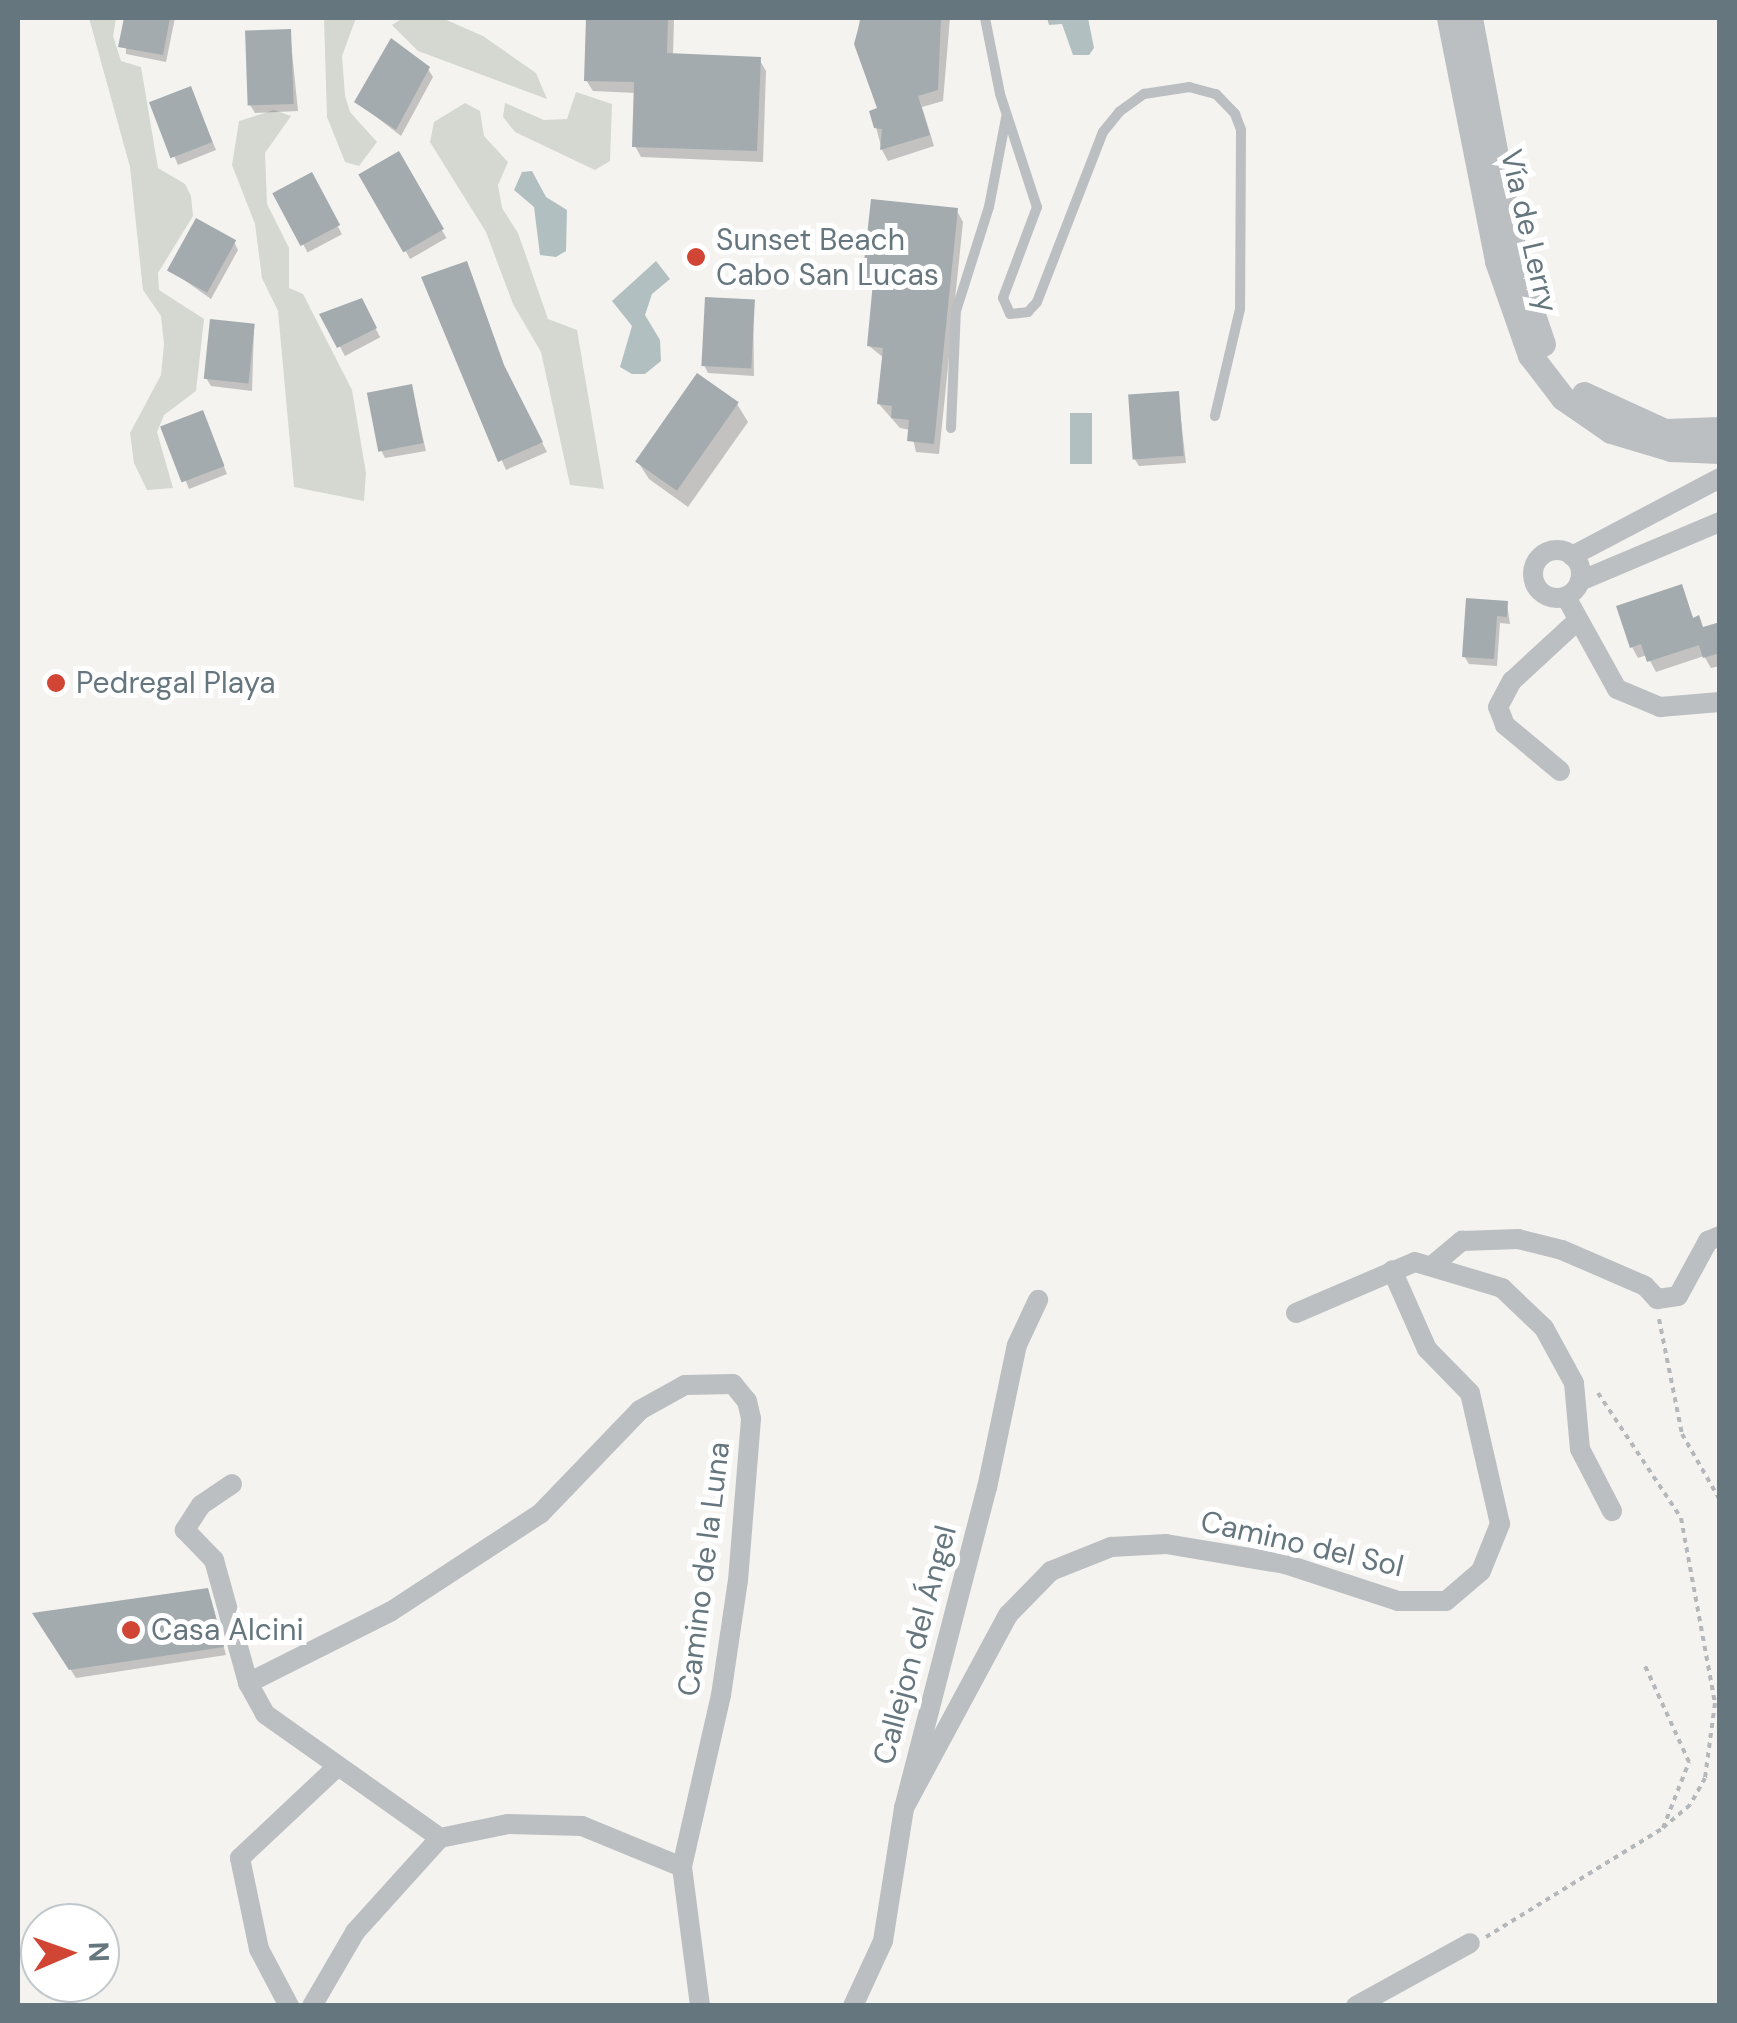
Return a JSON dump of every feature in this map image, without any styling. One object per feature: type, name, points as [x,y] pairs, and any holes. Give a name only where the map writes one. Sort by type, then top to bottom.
[{"type":"street","name":"Vía de Lerry","points":[[1449,18],[1504,290],[1520,334],[1557,380],[1623,436],[1671,449],[1720,451]]},
{"type":"street","name":"Vía de Lerry","points":[[1470,18],[1522,284],[1532,321],[1557,380],[1602,406],[1654,428],[1682,434],[1720,428]]},
{"type":"street","points":[[1720,478],[1572,556],[1544,554],[1533,574],[1543,594],[1573,589],[1720,522]]},
{"type":"street","points":[[1572,556],[1576,622],[1604,673],[1629,697],[1680,709],[1720,702]]},
{"type":"street","points":[[1560,772],[1505,724],[1498,707],[1512,681],[1576,622]]},
{"type":"street","points":[[1433,1266],[1462,1242],[1518,1239],[1562,1250],[1645,1286],[1657,1299],[1678,1296],[1708,1241],[1720,1236]]},
{"type":"street","points":[[1296,1313],[1416,1262],[1502,1288],[1544,1328],[1574,1383],[1580,1450],[1612,1510]]},
{"type":"street","name":"Camino del Sol","points":[[904,1808],[1008,1614],[1052,1571],[1111,1547],[1166,1544],[1286,1564],[1398,1601],[1446,1601],[1481,1571],[1500,1524],[1470,1393],[1427,1349],[1392,1270]]},
{"type":"street","name":"Callejon del Ángel","points":[[853,2006],[882,1942],[904,1808],[987,1488],[1017,1345],[1038,1300]]},
{"type":"street","name":"Camino de la Luna","points":[[248,1683],[390,1612],[540,1514],[596,1448],[640,1410],[685,1384],[724,1379],[747,1400],[750,1460],[722,1695],[682,1867]]},
{"type":"street","points":[[232,1484],[201,1504],[185,1530],[221,1576],[248,1683],[259,1708],[440,1838]]},
{"type":"street","points":[[289,2006],[259,1949],[240,1858],[338,1766]]},
{"type":"street","points":[[312,2006],[355,1932],[440,1838],[508,1824],[582,1826],[682,1867],[700,2006]]},
{"type":"street","points":[[1356,2006],[1470,1943]]},
{"type":"lane","points":[[985,18],[1007,117],[1037,207],[1003,298],[1006,311],[1014,314],[1037,302],[1103,132],[1119,112],[1144,94],[1189,87],[1216,94],[1236,114],[1241,130],[1240,309],[1215,416]]},
{"type":"lane","points":[[951,428],[956,311],[989,207],[1007,117]]},
{"type":"path","points":[[1657,1299],[1670,1398],[1704,1481],[1720,1500]]},
{"type":"path","points":[[1470,1943],[1508,1929],[1664,1828],[1690,1805],[1705,1778],[1714,1745],[1715,1703],[1680,1518],[1598,1394]]},
{"type":"path","points":[[1645,1666],[1688,1762],[1664,1828]]},
{"type":"shaded area","points":[[89,18],[116,18],[113,36],[121,61],[141,67],[158,168],[185,184],[191,196],[193,216],[158,273],[159,290],[204,319],[196,391],[164,415],[157,432],[173,488],[147,490],[134,463],[130,433],[161,375],[164,344],[161,316],[143,290],[130,167]]},
{"type":"shaded area","points":[[324,18],[356,18],[342,56],[345,96],[350,112],[377,142],[359,166],[345,162],[327,117]]},
{"type":"shaded area","points":[[403,18],[444,19],[483,36],[536,73],[547,99],[418,51],[392,25]]},
{"type":"shaded area","points":[[1047,18],[1088,18],[1094,48],[1089,55],[1073,55],[1062,24],[1049,25]]},
{"type":"shaded area","points":[[576,92],[612,104],[610,161],[595,170],[515,132],[503,117],[505,103],[544,120],[567,119]]},
{"type":"shaded area","points":[[465,103],[480,111],[484,136],[508,162],[498,185],[502,208],[518,233],[548,319],[577,330],[604,489],[570,485],[541,352],[513,304],[486,232],[430,142],[434,122]]},
{"type":"shaded area","points":[[274,110],[291,116],[265,153],[267,204],[289,248],[289,288],[303,294],[352,390],[366,473],[364,501],[294,487],[278,311],[262,278],[255,224],[232,165],[239,121]]},
{"type":"shaded area","points":[[532,171],[546,197],[567,210],[566,251],[556,257],[540,255],[534,207],[514,190],[522,172]]},
{"type":"shaded area","points":[[656,261],[670,279],[652,294],[645,315],[660,340],[661,361],[645,374],[632,374],[620,367],[632,326],[612,301]]},
{"type":"shaded area","points":[[1070,413],[1092,413],[1092,464],[1070,464]]},
{"type":"building","points":[[124,18],[170,18],[163,55],[118,47]]},
{"type":"building","points":[[586,18],[668,18],[667,53],[761,57],[757,151],[632,147],[634,82],[584,81]]},
{"type":"building","points":[[861,18],[941,18],[938,90],[918,96],[930,135],[880,150],[882,129],[874,128],[869,111],[877,108],[854,44]]},
{"type":"building","points":[[291,29],[294,104],[248,106],[245,31]]},
{"type":"building","points":[[391,38],[430,67],[396,130],[354,102]]},
{"type":"building","points":[[191,86],[213,142],[170,158],[149,102]]},
{"type":"building","points":[[399,151],[444,229],[403,252],[358,174]]},
{"type":"building","points":[[312,172],[340,225],[300,246],[272,193]]},
{"type":"building","points":[[871,199],[958,208],[934,444],[907,441],[909,420],[891,418],[892,406],[877,404],[883,348],[867,346],[873,282],[862,281]]},
{"type":"building","points":[[196,218],[236,240],[207,293],[167,270]]},
{"type":"building","points":[[467,261],[504,365],[543,442],[498,462],[421,277]]},
{"type":"building","points":[[705,297],[755,300],[751,369],[701,366]]},
{"type":"building","points":[[362,298],[377,328],[337,348],[319,314]]},
{"type":"building","points":[[210,319],[255,324],[248,383],[204,379]]},
{"type":"building","points":[[697,373],[739,402],[677,491],[635,461]]},
{"type":"building","points":[[412,384],[423,443],[378,452],[367,393]]},
{"type":"building","points":[[1179,391],[1184,456],[1133,459],[1128,395]]},
{"type":"building","points":[[203,410],[225,466],[182,482],[160,426]]},
{"type":"building","points":[[1682,584],[1693,618],[1699,615],[1703,627],[1720,622],[1720,653],[1703,658],[1699,645],[1647,662],[1641,644],[1630,648],[1616,606]]},
{"type":"building","points":[[1466,598],[1508,601],[1507,617],[1497,616],[1494,659],[1462,657]]},
{"type":"building","name":"Casa Alcini","points":[[208,1588],[224,1647],[69,1670],[32,1613]]},
{"type":"place","name":"Sunset Beach Cabo San Lucas","points":[[696,257]]},
{"type":"place","name":"Pedregal Playa","points":[[56,683]]},
{"type":"place","name":"Casa Alcini","points":[[131,1630]]}]
